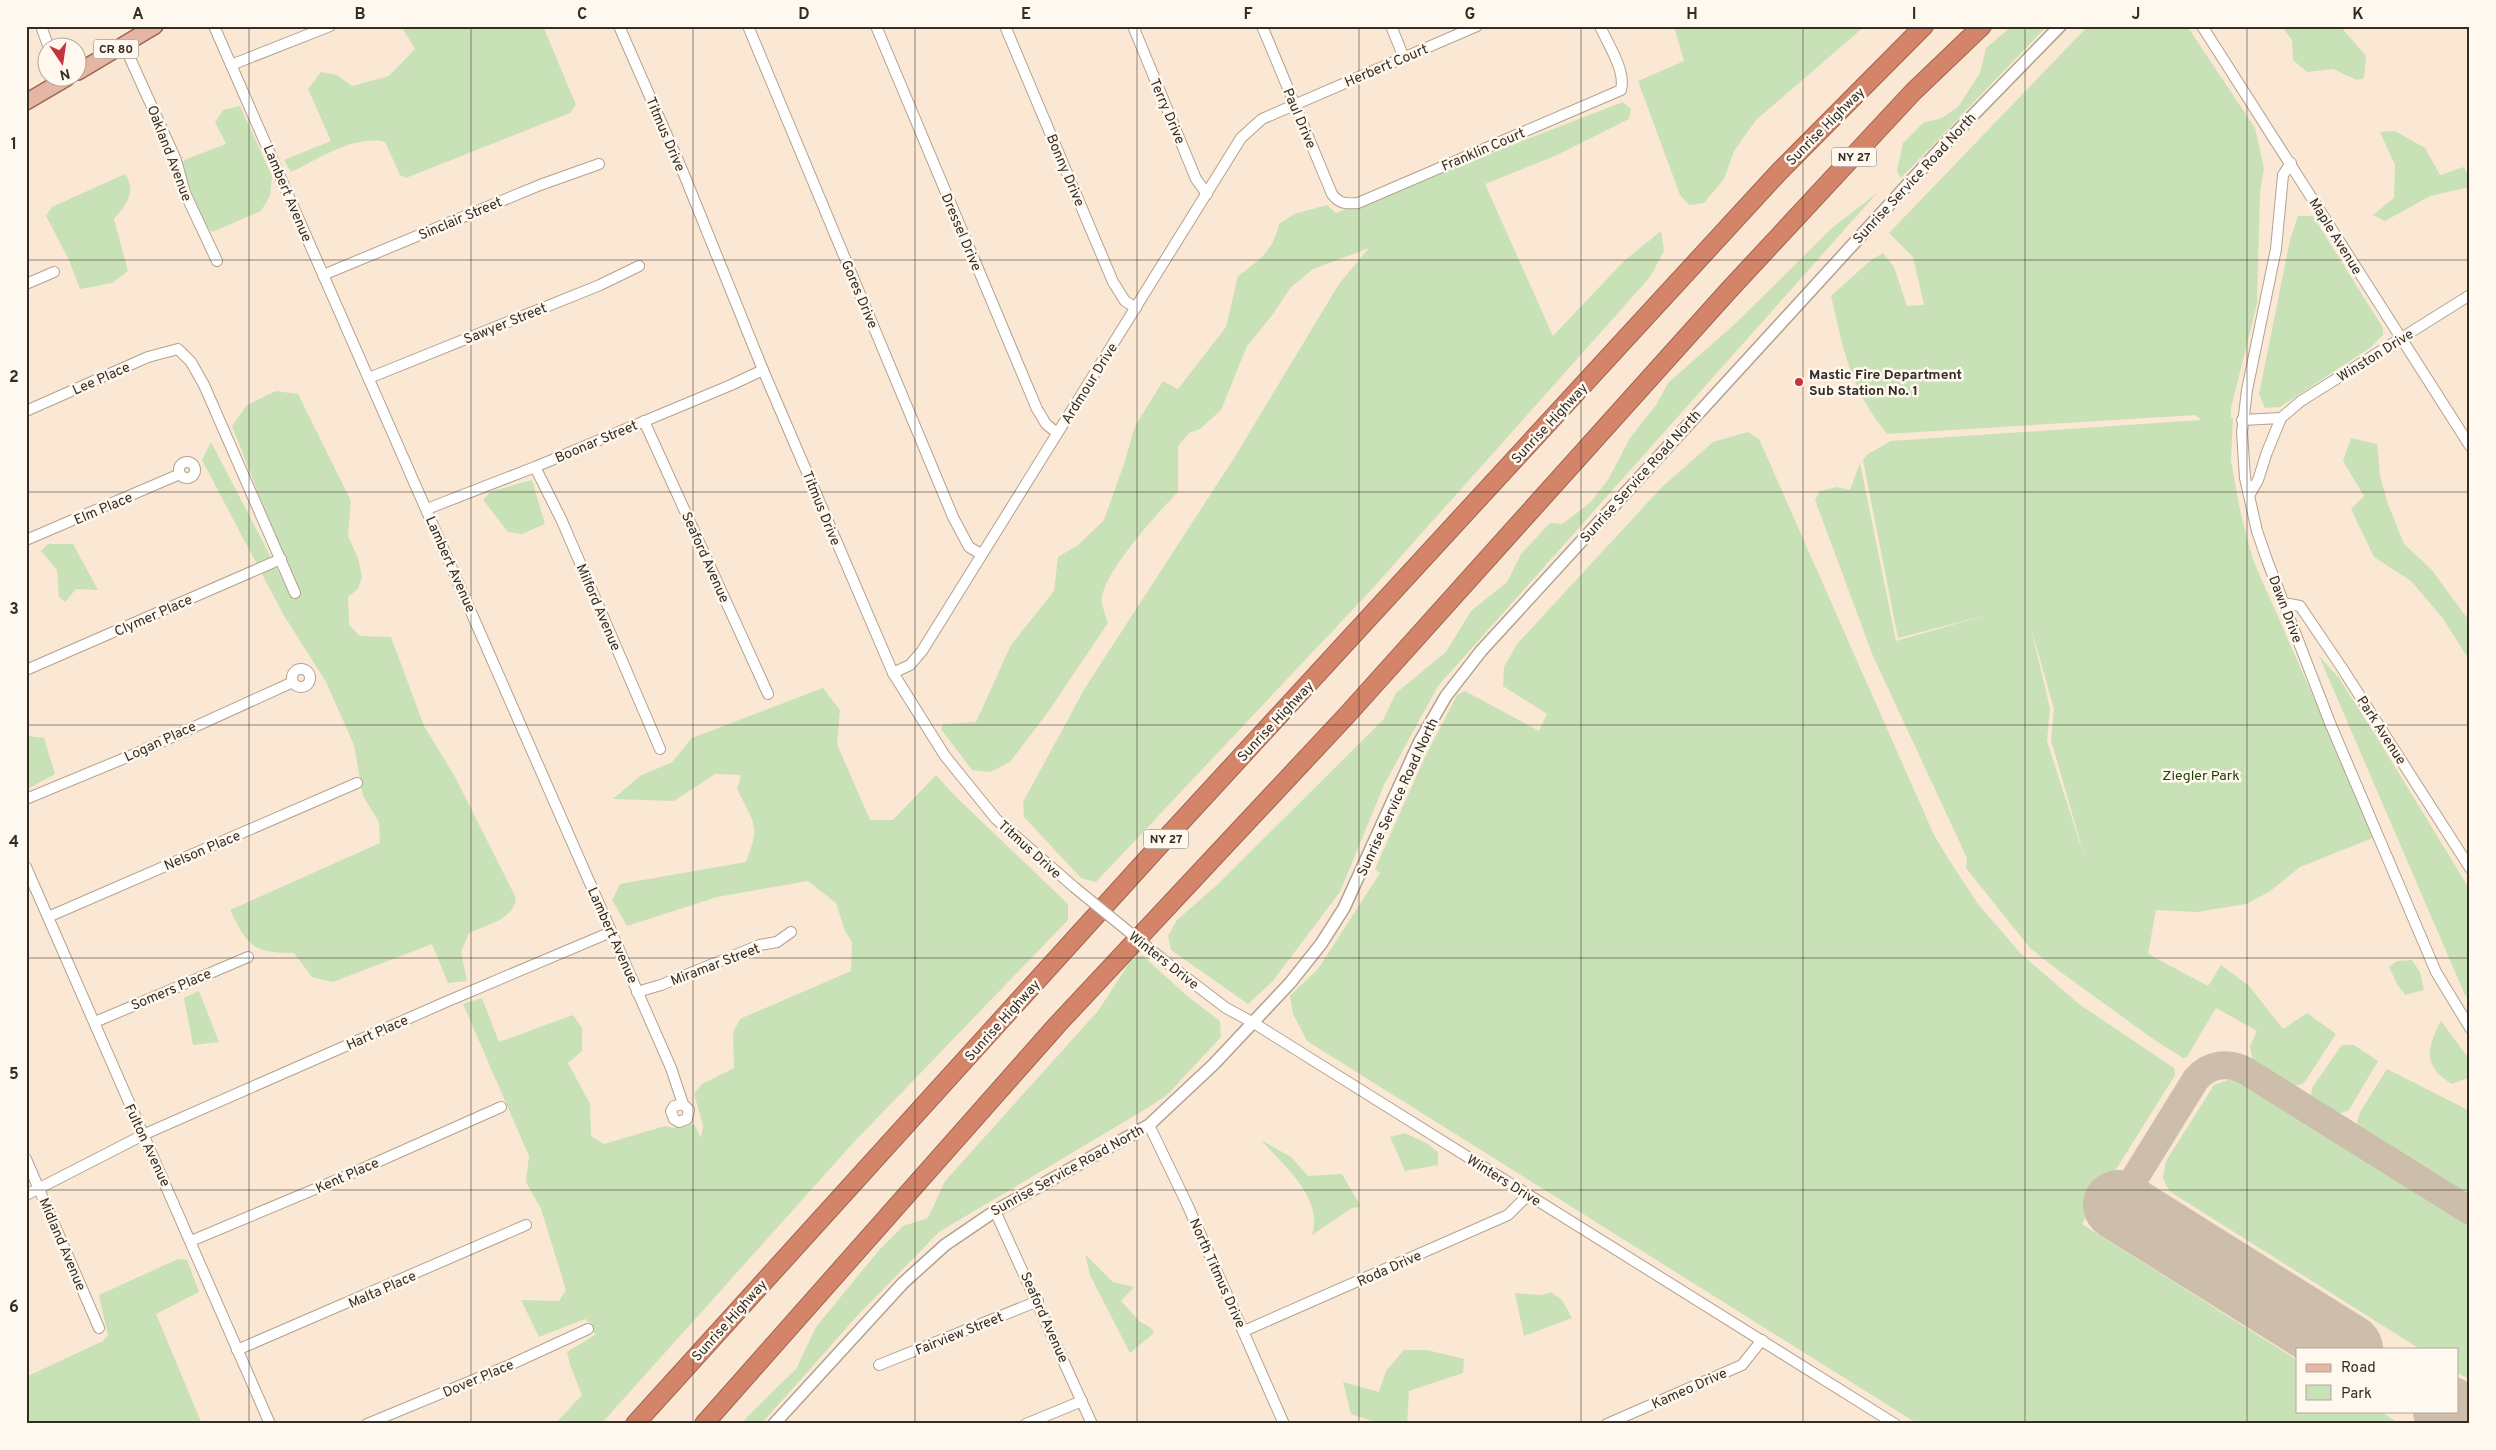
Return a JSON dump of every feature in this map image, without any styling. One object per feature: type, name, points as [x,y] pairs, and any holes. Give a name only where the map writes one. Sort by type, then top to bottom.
[{"type":"highway","name":"Sunrise Highway","points":[[635,1424],[1158,847],[1772,180],[1924,26]]},
{"type":"highway","name":"NY 27","points":[[704,1424],[1057,1025],[1347,715],[1729,290],[1913,92],[1982,26]]},
{"type":"main road","name":"CR 80","points":[[88,66],[155,26]]},
{"type":"main road","points":[[26,102],[49,88]]},
{"type":"street","points":[[41,26],[45,38]]},
{"type":"street","name":"Lambert Avenue","points":[[214,26],[671,1068],[683,1104]]},
{"type":"street","points":[[231,65],[330,26]]},
{"type":"street","name":"Titmus Drive","points":[[619,26],[683,172],[763,370],[893,673],[945,756],[990,812],[1015,838],[1120,925]]},
{"type":"street","name":"Gores Drive","points":[[748,26],[953,517],[969,546],[981,554]]},
{"type":"street","name":"Dressel Drive","points":[[876,26],[1037,409],[1046,424],[1057,433]]},
{"type":"street","name":"Bonny Drive","points":[[1005,26],[1113,282],[1125,301],[1136,308]]},
{"type":"street","name":"Terry Drive","points":[[1133,26],[1196,178],[1207,194]]},
{"type":"street","name":"Paul Drive","points":[[1262,26],[1332,194],[1335,200],[1344,204]]},
{"type":"street","points":[[1391,26],[1404,58]]},
{"type":"street","name":"Herbert Court","points":[[1294,105],[1477,26]]},
{"type":"street","name":"Franklin Court","points":[[1344,204],[1358,203],[1620,90],[1623,82],[1600,26]]},
{"type":"street","name":"Sunrise Service Road North","points":[[774,1424],[903,1283],[945,1245],[995,1211],[1149,1125],[1214,1064],[1305,965],[1333,927],[1354,890],[1419,743],[1446,696],[1481,651],[1942,147],[2060,26]]},
{"type":"street","name":"Maple Avenue","points":[[2202,26],[2470,446]]},
{"type":"street","name":"Oakland Avenue","points":[[124,45],[176,160],[185,193],[216,261]]},
{"type":"street","name":"Ardmour Drive","points":[[893,673],[910,665],[922,651],[1241,138],[1262,119],[1294,105]]},
{"type":"street","name":"Sinclair Street","points":[[323,276],[540,185],[599,164]]},
{"type":"street","name":"Dawn Drive","points":[[2291,164],[2283,175],[2276,249],[2242,420],[2243,465],[2261,545],[2330,723],[2436,972],[2470,1028]]},
{"type":"street","name":"Sawyer Street","points":[[369,378],[600,284],[639,266]]},
{"type":"street","points":[[26,284],[54,272]]},
{"type":"street","name":"Winston Drive","points":[[2250,494],[2258,480],[2267,452],[2282,418],[2301,402],[2470,295]]},
{"type":"street","name":"Lee Place","points":[[26,411],[148,357],[178,349],[191,362],[204,385],[281,559]]},
{"type":"street","name":"Boonar Street","points":[[427,509],[535,468],[644,420],[731,386],[763,370]]},
{"type":"street","points":[[2242,420],[2282,418]]},
{"type":"street","name":"Seaford Avenue","points":[[644,420],[768,694]]},
{"type":"street","name":"Milford Avenue","points":[[535,468],[562,521],[660,749]]},
{"type":"street","name":"Elm Place","points":[[26,540],[180,474]]},
{"type":"street","points":[[281,559],[295,593]]},
{"type":"street","name":"Clymer Place","points":[[26,670],[281,559]]},
{"type":"street","name":"Park Avenue","points":[[2284,602],[2300,606],[2470,868]]},
{"type":"street","name":"Logan Place","points":[[26,798],[137,753],[293,682]]},
{"type":"street","name":"Nelson Place","points":[[48,916],[357,783]]},
{"type":"street","name":"Fulton Avenue","points":[[26,867],[270,1424]]},
{"type":"street","name":"Winters Drive","points":[[1120,925],[1166,963],[1226,1008],[1252,1022],[1895,1424]]},
{"type":"street","name":"Hart Place","points":[[26,1195],[144,1134],[611,932]]},
{"type":"street","name":"Miramar Street","points":[[637,992],[661,985],[760,945],[777,942],[790,932]]},
{"type":"street","name":"Somers Place","points":[[94,1022],[248,956]]},
{"type":"street","name":"Kent Place","points":[[191,1241],[339,1179],[502,1107]]},
{"type":"street","name":"North Titmus Drive","points":[[1149,1125],[1187,1204],[1284,1424]]},
{"type":"street","name":"Midland Avenue","points":[[26,1159],[99,1328]]},
{"type":"street","name":"Roda Drive","points":[[1244,1332],[1508,1216],[1528,1195]]},
{"type":"street","name":"Seaford Avenue","points":[[995,1211],[1092,1424]]},
{"type":"street","name":"Malta Place","points":[[237,1350],[526,1225]]},
{"type":"street","name":"Fairview Street","points":[[879,1366],[1038,1302]]},
{"type":"street","name":"Dover Place","points":[[368,1424],[512,1364],[588,1329]]},
{"type":"street","name":"Kameo Drive","points":[[1607,1424],[1742,1365],[1762,1340]]},
{"type":"street","points":[[1026,1424],[1082,1401]]},
{"type":"green space","points":[[401,26],[543,26],[576,105],[570,113],[406,178],[400,175],[385,142],[373,140],[361,141],[337,149],[291,172],[284,160],[331,141],[308,89],[321,72],[337,75],[352,86],[389,76],[415,49]]},
{"type":"green space","points":[[1674,26],[1865,26],[1756,120],[1734,151],[1724,179],[1704,203],[1689,205],[1680,195],[1638,81],[1684,61]]},
{"type":"green space","points":[[2012,26],[2047,26],[1901,178],[1897,171],[1903,143],[1923,123],[1942,118],[1958,107],[1980,73],[1986,48]]},
{"type":"green space","name":"Ziegler Park","points":[[2088,26],[2187,26],[2255,128],[2264,168],[2260,192],[2257,304],[2231,408],[2231,418],[2233,418],[2231,461],[2241,515],[2253,560],[2375,837],[2300,867],[2269,892],[2246,904],[2197,912],[2156,910],[2148,954],[2208,986],[2221,965],[2249,986],[2283,1029],[2307,1013],[2336,1034],[2304,1083],[2291,1086],[2284,1084],[2253,1064],[2250,1046],[2257,1031],[2216,1008],[2187,1057],[2183,1058],[2153,1039],[2030,948],[1966,868],[1967,858],[1873,656],[1815,500],[1820,491],[1837,487],[1850,490],[1860,463],[1896,641],[1987,615],[1898,638],[1863,460],[1868,454],[1891,441],[2201,420],[2196,415],[1887,434],[1864,401],[1856,385],[1840,335],[1831,296],[1871,260],[1883,253],[1894,267],[1907,306],[1924,305],[1913,257],[1889,233]],"holes":[[[2030,624],[2054,709],[2051,740],[2086,862],[2047,741],[2050,708]]]},
{"type":"green space","points":[[2281,26],[2340,26],[2366,56],[2364,78],[2357,80],[2333,69],[2307,72],[2293,60],[2292,40]]},
{"type":"green space","points":[[1623,102],[1631,109],[1629,119],[1557,155],[1485,184],[1553,336],[1624,261],[1661,231],[1664,251],[1650,277],[1372,589],[1096,882],[1081,878],[1024,817],[1023,802],[1085,688],[1236,455],[1339,284],[1369,248],[1313,269],[1291,287],[1273,314],[1247,346],[1221,410],[1200,429],[1189,433],[1178,446],[1178,492],[1134,542],[1113,572],[1102,597],[1108,623],[1048,712],[1010,762],[990,772],[972,770],[941,729],[943,724],[976,722],[1011,645],[1054,591],[1058,557],[1078,545],[1104,520],[1135,426],[1163,381],[1178,389],[1226,327],[1238,276],[1269,249],[1279,224],[1294,214],[1327,205],[1336,213]]},
{"type":"green space","points":[[240,106],[272,176],[270,196],[261,211],[212,232],[205,224],[181,170],[184,160],[226,144],[215,122],[223,110]]},
{"type":"green space","points":[[2395,131],[2425,148],[2440,175],[2464,167],[2470,179],[2470,187],[2430,196],[2385,221],[2373,215],[2394,198],[2395,165],[2380,132]]},
{"type":"green space","points":[[125,174],[130,192],[126,203],[114,219],[128,271],[112,283],[80,289],[68,258],[46,216],[52,207]]},
{"type":"green space","points":[[1877,193],[1438,686],[1384,785],[1340,892],[1272,982],[1248,1004],[1171,950],[1168,936],[1177,920],[1217,885],[1383,720],[1396,693],[1446,652],[1471,611],[1507,582],[1521,554],[1550,523],[1562,524],[1590,503],[1608,480],[1630,438],[1656,405],[1668,383],[1736,323],[1832,228]]},
{"type":"green space","points":[[2298,216],[2313,216],[2383,328],[2383,335],[2370,348],[2280,407],[2265,408],[2259,394],[2290,240]]},
{"type":"green space","points":[[276,391],[298,394],[351,501],[348,536],[358,558],[362,577],[358,589],[348,597],[349,625],[360,636],[391,637],[424,726],[454,775],[516,898],[514,905],[505,916],[469,933],[461,952],[467,981],[448,983],[432,944],[333,982],[312,977],[294,953],[269,951],[253,945],[242,932],[230,910],[380,843],[379,822],[363,796],[354,745],[326,682],[283,614],[202,460],[211,442],[288,590],[285,561],[232,426],[247,405]]},
{"type":"green space","points":[[1748,432],[1759,439],[1934,835],[1978,904],[2021,954],[2079,1004],[2174,1068],[2175,1075],[2082,1224],[2296,1359],[2296,1412],[2382,1412],[2400,1424],[1918,1424],[1307,1041],[1293,1014],[1290,996],[1318,969],[1380,873],[1375,869],[1424,759],[1457,695],[1465,691],[1539,731],[1547,714],[1503,686],[1504,667],[1517,644],[1661,488],[1713,442]]},
{"type":"green space","points":[[2351,438],[2377,444],[2380,476],[2388,504],[2404,544],[2431,569],[2470,622],[2470,661],[2442,617],[2411,581],[2374,557],[2351,509],[2364,496],[2343,461]]},
{"type":"green space","points":[[532,480],[545,524],[522,534],[508,532],[483,500],[490,492]]},
{"type":"green space","points":[[48,544],[73,544],[98,590],[76,589],[65,602],[59,597],[57,570],[41,551]]},
{"type":"green space","points":[[2319,656],[2339,678],[2470,890],[2470,1000],[2465,995]]},
{"type":"green space","points":[[823,688],[840,710],[837,744],[870,820],[893,820],[936,775],[954,795],[1068,904],[1068,920],[854,1142],[601,1424],[555,1424],[582,1395],[567,1352],[595,1335],[592,1324],[585,1319],[539,1337],[521,1300],[559,1301],[566,1290],[541,1209],[526,1182],[529,1156],[463,1004],[482,998],[499,1042],[573,1015],[582,1028],[582,1051],[568,1063],[590,1104],[591,1136],[604,1144],[665,1126],[674,1128],[694,1124],[701,1138],[703,1125],[694,1094],[702,1084],[734,1068],[733,1032],[740,1019],[851,971],[852,942],[845,931],[836,903],[808,881],[717,897],[627,926],[612,900],[620,884],[746,862],[751,849],[754,824],[737,789],[741,775],[715,774],[674,801],[613,799],[640,776],[672,762],[692,738]]},
{"type":"green space","points":[[26,737],[44,738],[55,774],[26,790]]},
{"type":"green space","points":[[1142,955],[1186,995],[1220,1021],[1221,1037],[1167,1095],[939,1232],[857,1316],[761,1424],[742,1424],[796,1369],[816,1327],[880,1249],[903,1226],[928,1218],[945,1181],[1098,1011],[1131,960]]},
{"type":"green space","points":[[2412,960],[2420,972],[2424,990],[2405,995],[2389,967],[2397,961]]},
{"type":"green space","points":[[199,991],[219,1042],[193,1045],[184,998]]},
{"type":"green space","points":[[2441,1021],[2470,1060],[2467,1078],[2452,1084],[2436,1071],[2430,1056],[2432,1040]]},
{"type":"green space","points":[[2354,1045],[2378,1061],[2349,1110],[2338,1113],[2327,1110],[2311,1095],[2312,1088],[2341,1046]]},
{"type":"green space","points":[[2387,1069],[2470,1111],[2470,1198],[2362,1131],[2357,1122],[2360,1112]]},
{"type":"green space","points":[[2228,1080],[2246,1081],[2470,1223],[2470,1380],[2458,1373],[2458,1348],[2418,1348],[2169,1191],[2163,1178],[2166,1161],[2214,1085]]},
{"type":"green space","points":[[1405,1133],[1426,1143],[1438,1152],[1438,1165],[1405,1171],[1390,1137]]},
{"type":"green space","points":[[1261,1140],[1291,1157],[1308,1176],[1342,1174],[1361,1207],[1352,1208],[1312,1235],[1314,1221],[1307,1195],[1290,1171]]},
{"type":"green space","points":[[1085,1254],[1113,1282],[1134,1287],[1121,1301],[1139,1321],[1151,1328],[1154,1333],[1130,1353],[1090,1275]]},
{"type":"green space","points":[[178,1259],[187,1260],[199,1292],[156,1314],[202,1424],[26,1424],[26,1377],[103,1341],[108,1335],[99,1295]]},
{"type":"green space","points":[[1551,1292],[1562,1300],[1572,1318],[1524,1336],[1515,1293],[1542,1295]]},
{"type":"green space","points":[[1404,1350],[1427,1350],[1464,1359],[1463,1373],[1409,1391],[1407,1424],[1381,1424],[1351,1414],[1343,1382],[1379,1392],[1386,1371]]},
{"type":"taxiway","points":[[2118,1205],[2196,1079],[2213,1067],[2226,1065],[2246,1071],[2470,1211]]},
{"type":"runway","points":[[2118,1205],[2346,1348]]},
{"type":"runway","points":[[2450,1412],[2469,1424]]},
{"type":"place","name":"Mastic Fire Department Sub Station No. 1","points":[[1799,382]]}]
